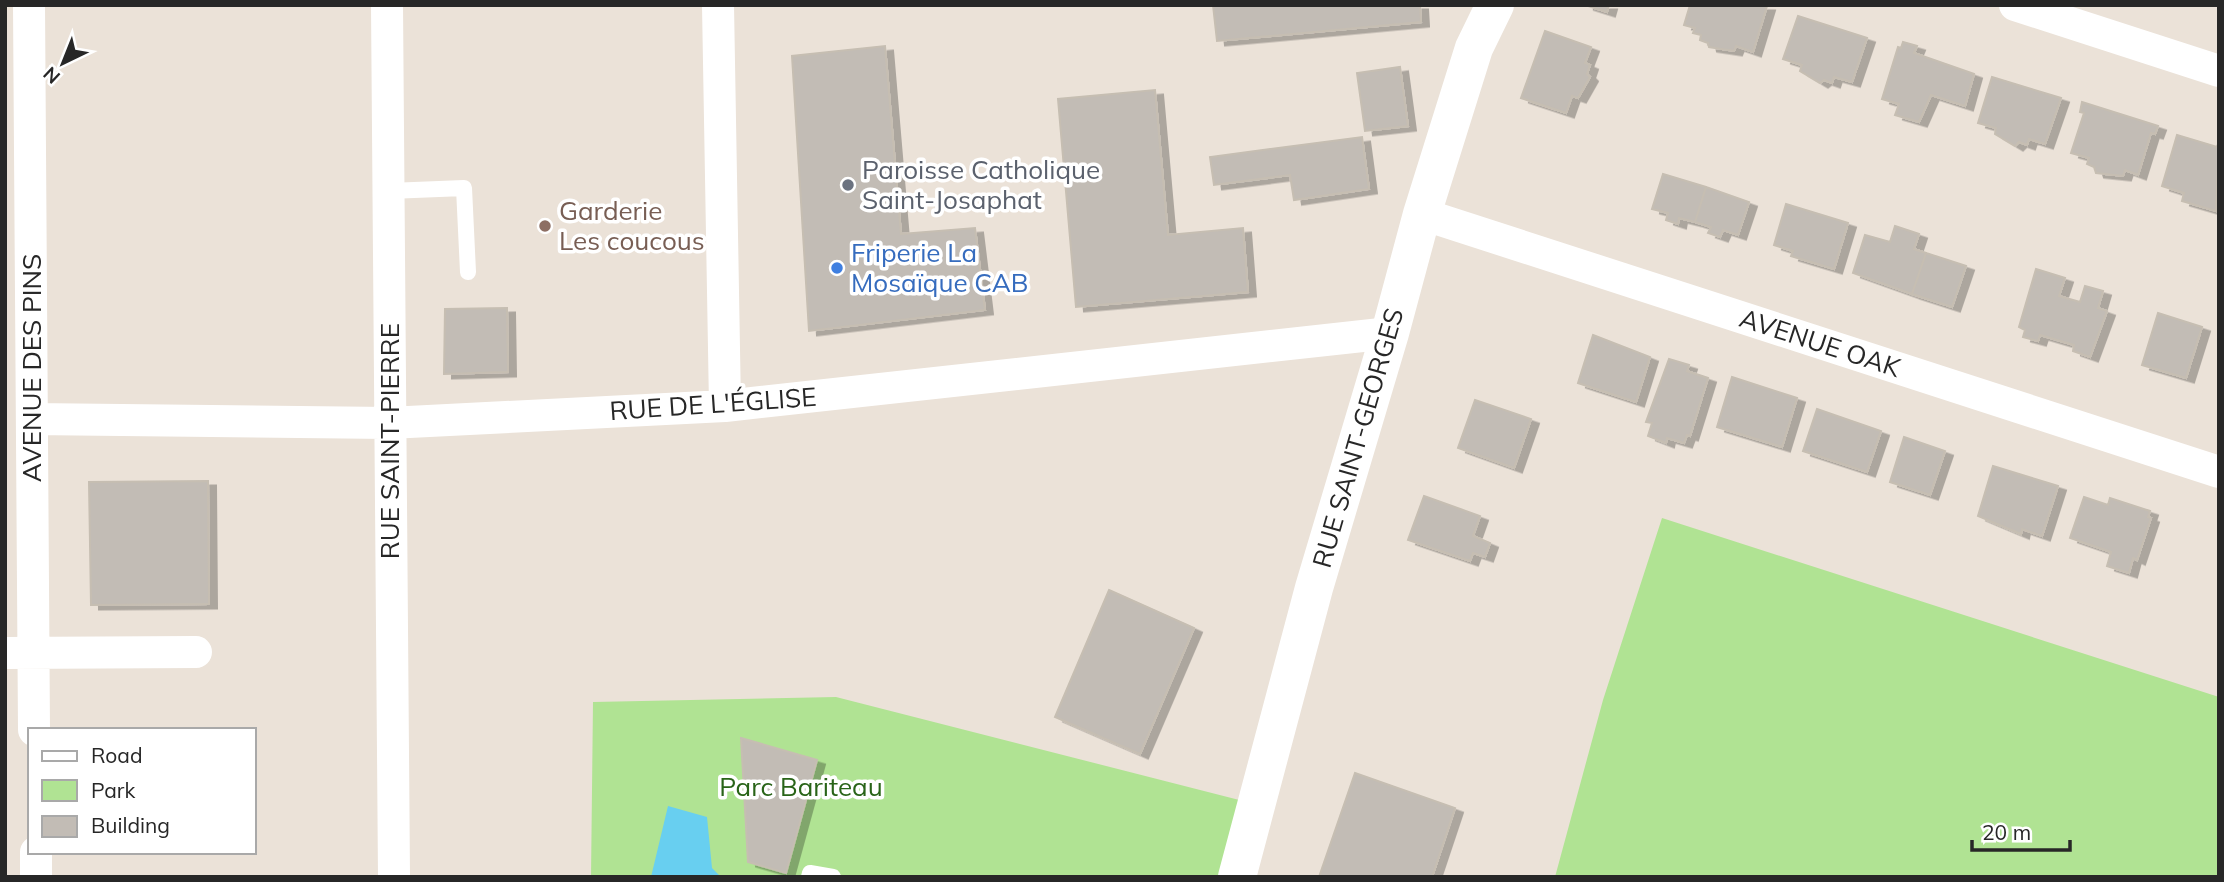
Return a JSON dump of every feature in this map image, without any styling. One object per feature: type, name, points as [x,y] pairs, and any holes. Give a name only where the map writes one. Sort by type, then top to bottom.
[{"type":"street","name":"AVENUE DES PINS","points":[[29,5],[32,419],[19,653],[34,728]]},
{"type":"street","name":"RUE SAINT-PIERRE","points":[[387,5],[394,877]]},
{"type":"street","points":[[718,5],[724,406]]},
{"type":"street","name":"RUE SAINT-GEORGES","points":[[1237,877],[1314,588],[1390,333],[1422,214],[1474,48],[1495,5]]},
{"type":"street","points":[[2015,5],[2219,71]]},
{"type":"street","name":"AVENUE OAK","points":[[1422,214],[2219,472]]},
{"type":"street","name":"RUE DE L'ÉGLISE","points":[[32,419],[389,424],[724,406],[1390,333]]},
{"type":"street","points":[[19,653],[196,652]]},
{"type":"street","points":[[36,854],[36,877]]},
{"type":"lane","points":[[388,191],[464,188],[468,272]]},
{"type":"lane","points":[[809,877],[810,873],[833,877]]},
{"type":"green space","points":[[1662,518],[2219,697],[2219,877],[1555,877],[1603,700]]},
{"type":"green space","name":"Parc Bariteau","points":[[836,697],[1251,803],[1230,877],[591,877],[593,702]]},
{"type":"water","points":[[668,806],[707,817],[712,868],[721,877],[651,877]]},
{"type":"building","points":[[1213,5],[1420,5],[1421,22],[1217,41]]},
{"type":"building","points":[[1585,5],[1609,5],[1607,12]]},
{"type":"building","points":[[1690,5],[1767,6],[1753,52],[1736,46],[1734,51],[1709,47],[1708,43],[1700,40],[1701,35],[1693,33],[1695,28],[1684,25]]},
{"type":"building","points":[[1798,16],[1867,38],[1852,82],[1834,77],[1832,83],[1824,80],[1820,83],[1800,71],[1802,65],[1783,59]]},
{"type":"building","points":[[1545,31],[1591,47],[1585,63],[1590,65],[1587,74],[1590,77],[1578,98],[1572,96],[1566,113],[1521,98]]},
{"type":"building","points":[[1903,42],[1917,46],[1914,53],[1974,74],[1965,106],[1931,95],[1919,122],[1895,115],[1899,104],[1882,99],[1898,47],[1901,48]]},
{"type":"building","name":"Paroisse Catholique Saint-Josaphat","points":[[885,46],[901,234],[975,228],[985,310],[809,331],[792,56]]},
{"type":"building","points":[[1400,67],[1408,126],[1365,131],[1357,73]]},
{"type":"building","points":[[1992,77],[2061,98],[2045,144],[2029,139],[2027,145],[2019,142],[2015,146],[1995,134],[1996,128],[1978,123]]},
{"type":"building","points":[[1155,90],[1168,235],[1243,228],[1248,292],[1076,307],[1058,99]]},
{"type":"building","points":[[2082,102],[2158,126],[2155,134],[2151,133],[2138,175],[2125,170],[2123,176],[2096,173],[2094,167],[2087,164],[2089,158],[2071,153],[2084,113],[2080,112]]},
{"type":"building","points":[[2177,135],[2217,147],[2219,141],[2216,211],[2182,201],[2184,193],[2162,186]]},
{"type":"building","points":[[1362,137],[1369,189],[1294,200],[1290,175],[1214,185],[1210,157]]},
{"type":"building","points":[[1663,174],[1706,187],[1695,222],[1679,218],[1678,224],[1666,220],[1668,213],[1652,209]]},
{"type":"building","points":[[1706,187],[1749,202],[1738,235],[1723,230],[1720,237],[1708,233],[1711,227],[1695,222]]},
{"type":"building","points":[[1786,204],[1848,223],[1834,269],[1791,256],[1793,251],[1774,245]]},
{"type":"building","points":[[1895,226],[1919,234],[1914,249],[1926,253],[1912,294],[1853,273],[1865,235],[1890,242]]},
{"type":"building","points":[[1926,253],[1966,266],[1952,307],[1912,294]]},
{"type":"building","points":[[2036,269],[2065,278],[2059,296],[2080,302],[2085,286],[2103,291],[2098,308],[2107,311],[2090,357],[2073,351],[2074,345],[2040,335],[2038,341],[2023,337],[2025,330],[2019,327]]},
{"type":"building","points":[[507,308],[508,372],[444,374],[445,309]]},
{"type":"building","points":[[2158,313],[2202,327],[2186,378],[2142,365]]},
{"type":"building","points":[[1593,335],[1650,357],[1636,402],[1578,383]]},
{"type":"building","points":[[1669,359],[1689,365],[1687,371],[1708,378],[1690,436],[1687,435],[1684,443],[1667,438],[1666,443],[1648,436],[1652,423],[1646,422]]},
{"type":"building","points":[[1732,377],[1797,398],[1782,447],[1717,427]]},
{"type":"building","points":[[1475,400],[1531,419],[1514,468],[1458,448]]},
{"type":"building","points":[[1817,409],[1881,431],[1867,472],[1803,451]]},
{"type":"building","points":[[1904,437],[1945,451],[1930,495],[1890,482]]},
{"type":"building","points":[[1993,466],[2058,486],[2042,536],[2022,529],[2021,534],[1978,516]]},
{"type":"building","points":[[208,481],[209,604],[91,605],[89,482]]},
{"type":"building","points":[[1424,496],[1480,516],[1473,536],[1490,543],[1485,557],[1473,553],[1470,561],[1408,540]]},
{"type":"building","points":[[2084,497],[2108,505],[2110,498],[2150,511],[2148,517],[2151,518],[2137,560],[2133,558],[2129,573],[2107,566],[2111,552],[2070,538]]},
{"type":"building","points":[[1109,590],[1194,628],[1140,754],[1055,717]]},
{"type":"building","points":[[741,738],[817,760],[786,873],[748,862]]},
{"type":"building","points":[[1355,773],[1455,808],[1432,877],[1319,877]]},
{"type":"place","name":"Paroisse Catholique Saint-Josaphat","points":[[848,185]]},
{"type":"place","name":"Garderie Les coucous","points":[[545,226]]},
{"type":"place","name":"Friperie La Mosaïque CAB","points":[[837,268]]}]
